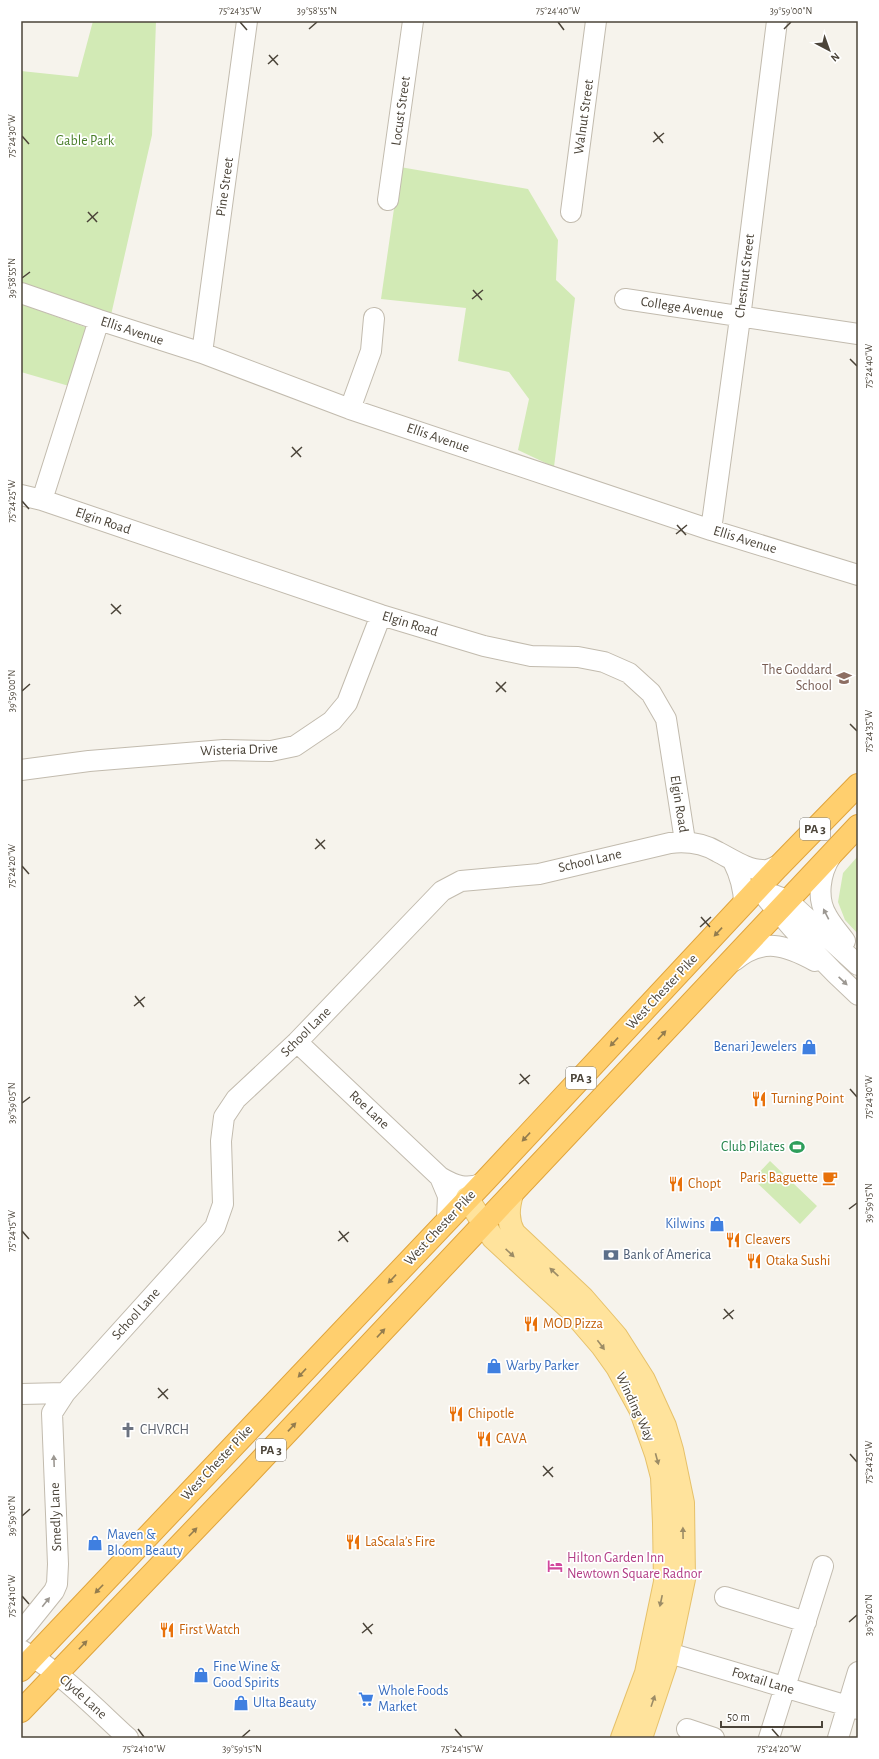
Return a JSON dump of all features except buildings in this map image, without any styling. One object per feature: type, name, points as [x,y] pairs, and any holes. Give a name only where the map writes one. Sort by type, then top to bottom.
[{"type":"highway","name":"West Chester Pike","points":[[25,1659],[483,1183],[781,864],[858,785]]},
{"type":"highway","name":"West Chester Pike","points":[[21,1711],[248,1474],[858,826]]},
{"type":"main road","name":"Winding Way","points":[[512,1194],[508,1208],[509,1222],[514,1233],[583,1298],[616,1336],[644,1380],[665,1426],[678,1473],[682,1503],[684,1579],[669,1653],[641,1738]]},
{"type":"main road","name":"Winding Way","points":[[467,1198],[493,1238],[571,1310],[602,1346],[617,1367],[640,1409],[656,1454],[662,1477],[664,1582],[646,1673],[622,1738]]},
{"type":"street","name":"Pine Street","points":[[202,353],[247,21]]},
{"type":"street","name":"Locust Street","points":[[388,200],[413,21]]},
{"type":"street","name":"Walnut Street","points":[[571,212],[596,21]]},
{"type":"street","name":"Chestnut Street","points":[[711,530],[740,318],[777,21]]},
{"type":"street","name":"Ellis Avenue","points":[[21,293],[202,353],[350,408],[711,530],[858,575]]},
{"type":"street","name":"College Avenue","points":[[625,299],[684,307],[740,318],[858,334]]},
{"type":"street","points":[[350,408],[371,351],[374,318]]},
{"type":"street","points":[[42,500],[99,320]]},
{"type":"street","name":"Elgin Road","points":[[21,495],[42,500],[381,616],[484,646],[531,656],[578,657],[604,662],[629,673],[651,693],[666,719],[685,841]]},
{"type":"street","name":"Wisteria Drive","points":[[21,770],[89,761],[224,750],[271,751],[295,746],[332,721],[347,703],[381,616]]},
{"type":"street","name":"School Lane","points":[[64,1393],[214,1227],[223,1204],[221,1141],[224,1117],[236,1099],[297,1042],[442,891],[461,881],[539,874],[685,841],[716,851],[733,861],[764,871],[781,864]]},
{"type":"street","points":[[834,851],[825,865],[823,874],[822,902],[830,921],[858,956]]},
{"type":"street","points":[[733,861],[743,886],[752,896],[782,906],[858,965]]},
{"type":"street","points":[[782,906],[827,967],[858,996]]},
{"type":"street","points":[[720,973],[740,956],[760,948],[770,946],[789,948],[827,967]]},
{"type":"street","name":"Roe Lane","points":[[297,1042],[440,1177],[458,1186],[468,1187],[483,1183]]},
{"type":"street","name":"Roe Lane","points":[[440,1177],[448,1196],[447,1220]]},
{"type":"street","points":[[21,1394],[64,1393]]},
{"type":"street","name":"Smedly Lane","points":[[21,1632],[49,1598],[57,1584],[52,1413],[64,1393]]},
{"type":"street","points":[[769,1738],[823,1566]]},
{"type":"street","points":[[725,1597],[806,1622]]},
{"type":"street","name":"Foxtail Lane","points":[[669,1653],[853,1708]]},
{"type":"street","name":"Clyde Lane","points":[[25,1659],[56,1673],[128,1738]]},
{"type":"street","points":[[838,1738],[853,1708],[858,1672]]},
{"type":"street","points":[[686,1729],[714,1738]]},
{"type":"green space","name":"Gable Park","points":[[93,21],[156,21],[152,135],[111,315],[21,284],[21,71],[78,77]]},
{"type":"green space","points":[[400,167],[528,189],[558,240],[556,280],[575,298],[554,467],[518,450],[529,399],[509,372],[458,361],[466,308],[381,299]]},
{"type":"green space","points":[[21,304],[88,328],[69,386],[21,372]]},
{"type":"green space","points":[[858,856],[858,934],[845,920],[838,902],[843,873]]},
{"type":"green space","points":[[770,1161],[817,1206],[800,1224],[753,1179]]},
{"type":"place","name":"The Goddard School","points":[[844,678]]},
{"type":"place","name":"Benari Jewelers","points":[[809,1047]]},
{"type":"place","name":"Turning Point","points":[[759,1099]]},
{"type":"place","name":"Club Pilates","points":[[797,1147]]},
{"type":"place","name":"Paris Baguette","points":[[830,1178]]},
{"type":"place","name":"Chopt","points":[[676,1184]]},
{"type":"place","name":"Kilwins","points":[[717,1224]]},
{"type":"place","name":"Cleavers","points":[[733,1240]]},
{"type":"place","name":"Bank of America","points":[[611,1255]]},
{"type":"place","name":"Otaka Sushi","points":[[754,1261]]},
{"type":"place","name":"MOD Pizza","points":[[531,1324]]},
{"type":"place","name":"Warby Parker","points":[[494,1366]]},
{"type":"place","name":"Chipotle","points":[[456,1414]]},
{"type":"place","name":"CHVRCH","points":[[128,1430]]},
{"type":"place","name":"CAVA","points":[[484,1439]]},
{"type":"place","name":"LaScala’s Fire","points":[[353,1542]]},
{"type":"place","name":"Maven & Bloom Beauty","points":[[95,1543]]},
{"type":"place","name":"Hilton Garden Inn Newtown Square Radnor","points":[[555,1566]]},
{"type":"place","name":"First Watch","points":[[167,1630]]},
{"type":"place","name":"Fine Wine & Good Spirits","points":[[201,1675]]},
{"type":"place","name":"Whole Foods Market","points":[[366,1699]]},
{"type":"place","name":"Ulta Beauty","points":[[241,1703]]}]
